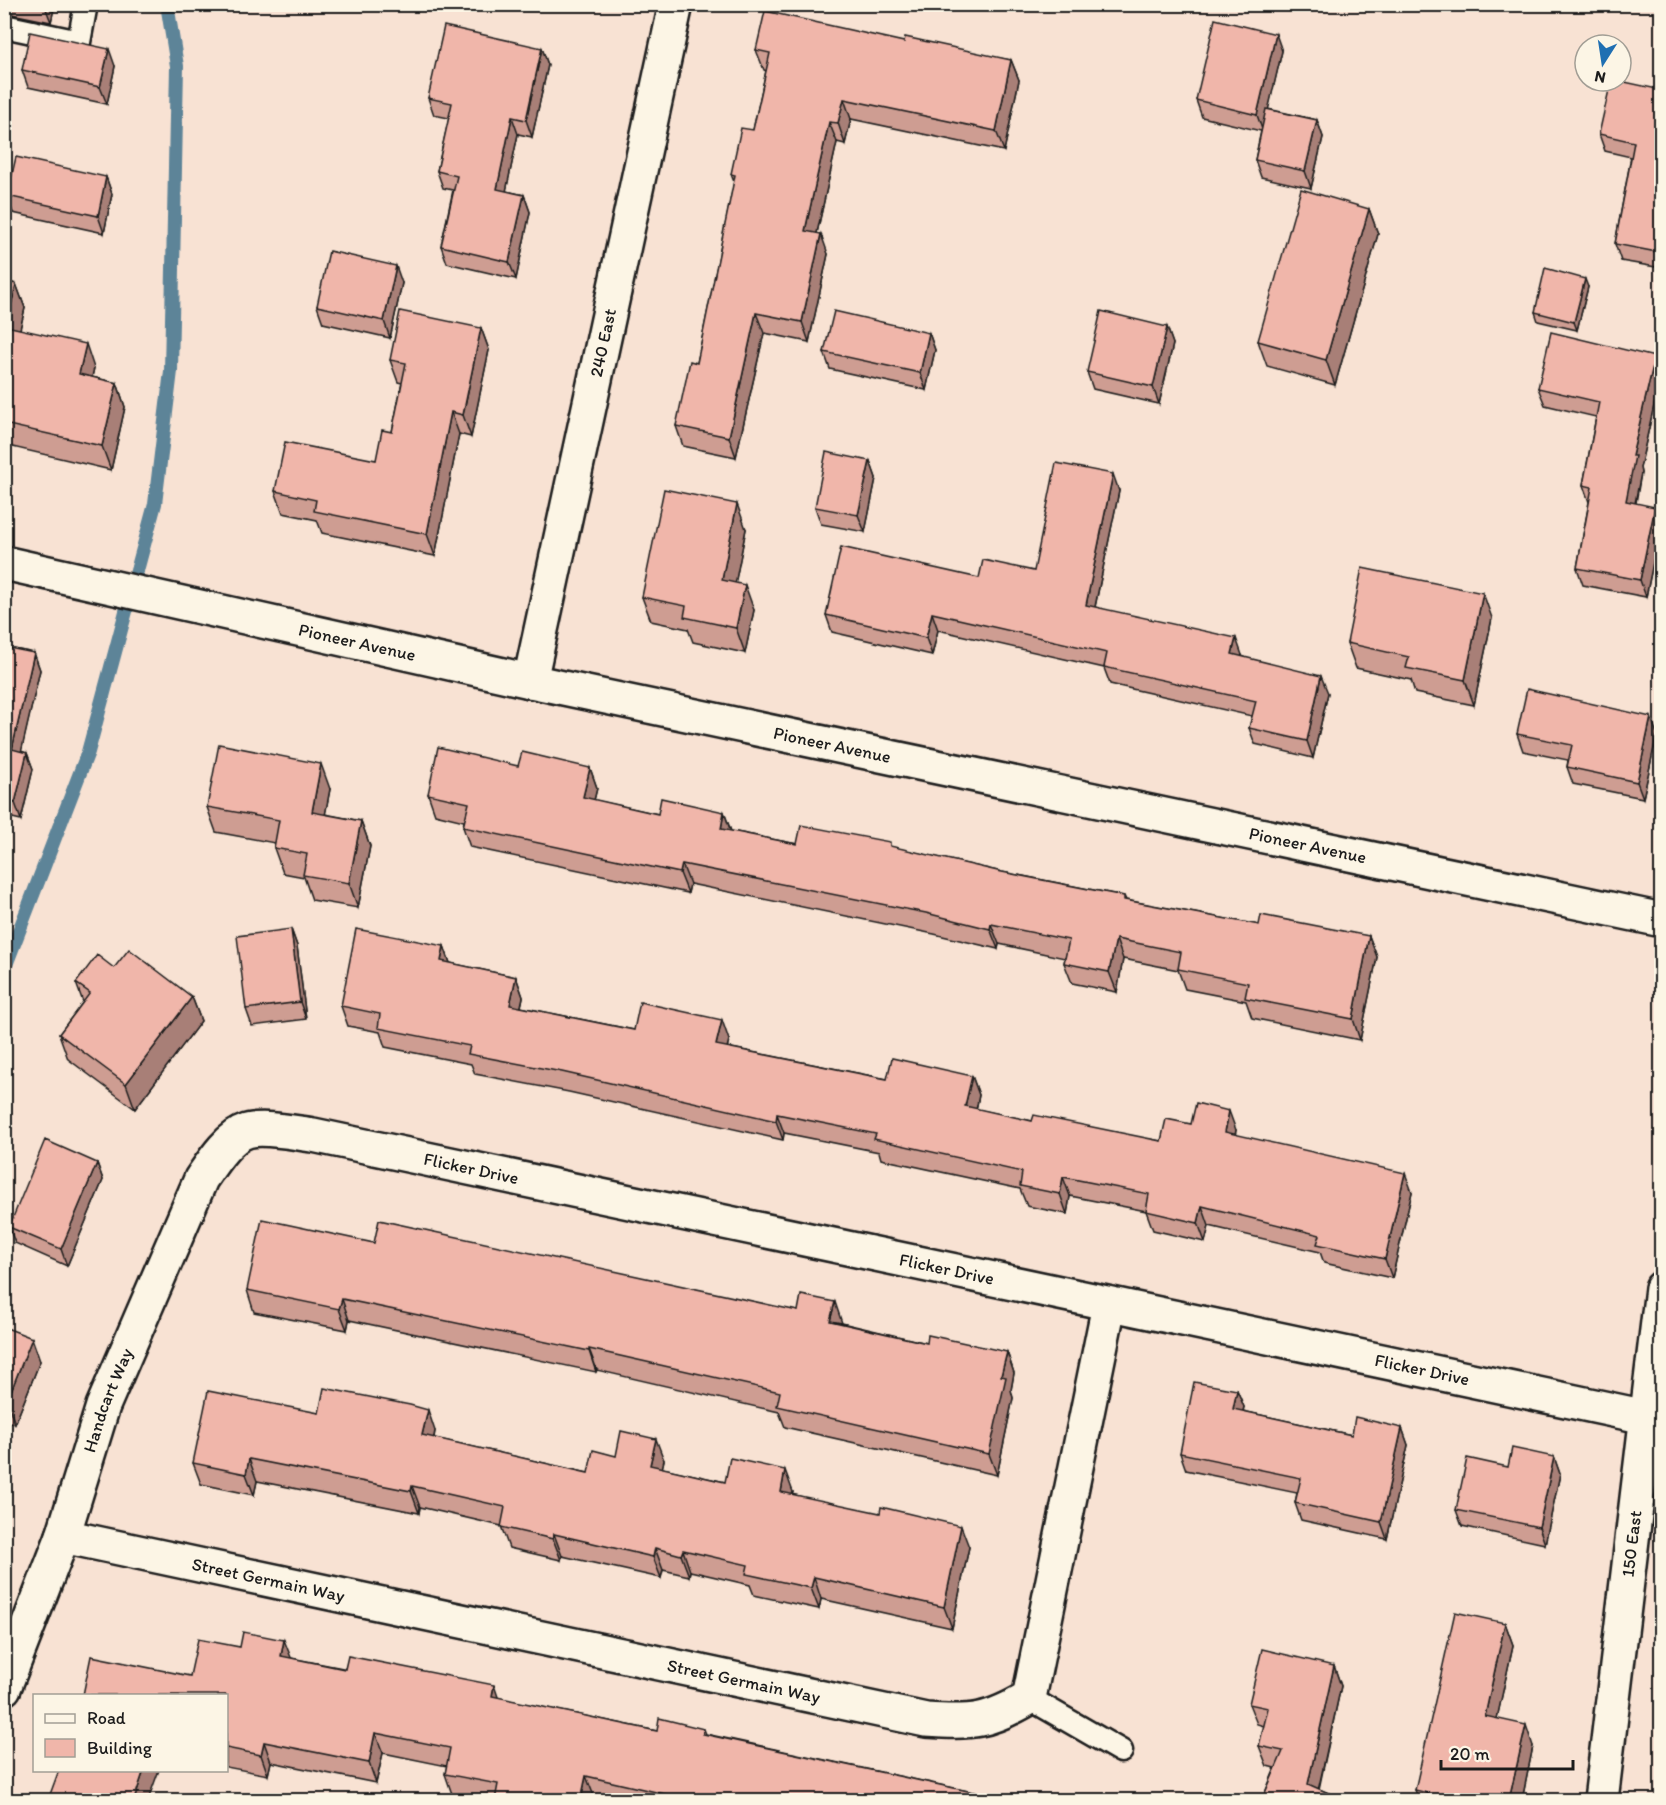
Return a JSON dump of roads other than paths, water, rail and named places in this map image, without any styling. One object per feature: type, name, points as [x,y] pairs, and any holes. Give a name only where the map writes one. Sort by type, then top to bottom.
[{"type":"street","name":"240 East","points":[[530,681],[676,4]]},
{"type":"street","name":"Pioneer Avenue","points":[[4,563],[530,681],[1662,920]]},
{"type":"street","name":"Flicker Drive","points":[[246,1131],[280,1131],[314,1136],[1109,1305],[1646,1416]]},
{"type":"street","name":"Handcart Way","points":[[4,1689],[63,1536],[103,1406],[201,1179],[220,1151],[246,1131]]},
{"type":"street","name":"150 East","points":[[1600,1800],[1662,1288]]},
{"type":"street","points":[[1029,1698],[1109,1305]]},
{"type":"street","name":"Street Germain Way","points":[[63,1536],[926,1720],[962,1722],[998,1716],[1029,1698]]},
{"type":"lane","points":[[4,26],[79,42],[86,4]]},
{"type":"lane","points":[[1029,1698],[1121,1751]]},
{"type":"waterway","points":[[4,970],[88,752],[155,504],[171,371],[177,66],[167,4]]}]
